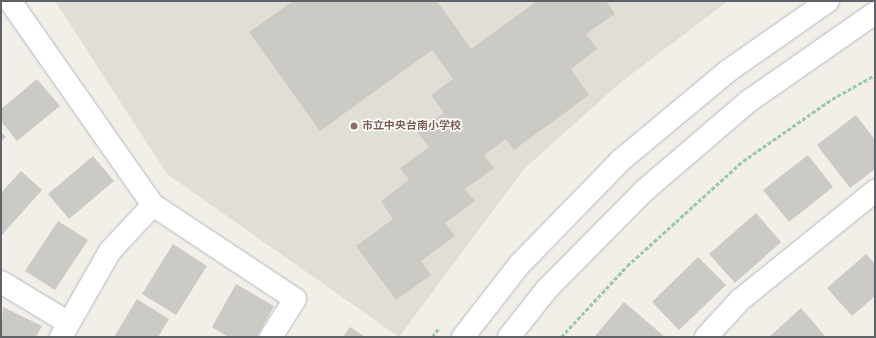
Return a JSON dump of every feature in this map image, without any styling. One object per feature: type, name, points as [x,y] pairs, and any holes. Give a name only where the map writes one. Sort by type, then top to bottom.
[{"type":"street","points":[[463,337],[519,264],[620,161],[728,71],[828,1]]},
{"type":"street","points":[[9,9],[153,205],[295,299],[271,337]]},
{"type":"street","points":[[509,337],[547,289],[645,190],[749,102],[875,13]]},
{"type":"street","points":[[706,337],[740,300],[875,191]]},
{"type":"street","points":[[1,282],[65,330],[110,251],[153,205]]},
{"type":"path","points":[[560,337],[627,266],[743,161],[832,99],[875,75]]},
{"type":"shaded area","name":"市立中央台南小学校","points":[[55,1],[728,1],[620,83],[524,169],[399,337],[167,174]]},
{"type":"building","points":[[293,1],[437,1],[471,49],[537,1],[606,1],[615,14],[586,34],[597,49],[571,69],[589,95],[514,150],[506,139],[484,155],[494,168],[465,189],[475,201],[445,223],[455,236],[421,261],[431,275],[396,300],[356,246],[393,219],[381,201],[409,180],[400,168],[429,147],[417,132],[444,113],[431,95],[453,79],[432,50],[320,131],[249,32]]},
{"type":"building","points":[[37,79],[60,106],[17,141],[1,121],[1,109]]},
{"type":"building","points":[[856,115],[875,140],[875,169],[850,188],[817,145]]},
{"type":"building","points":[[1,132],[6,137],[1,142]]},
{"type":"building","points":[[808,155],[833,187],[789,222],[763,190]]},
{"type":"building","points":[[93,156],[114,181],[69,219],[48,194]]},
{"type":"building","points":[[21,171],[42,190],[1,236],[1,193]]},
{"type":"building","points":[[756,213],[781,242],[735,283],[709,254]]},
{"type":"building","points":[[58,221],[88,240],[55,290],[25,271]]},
{"type":"building","points":[[173,244],[207,266],[176,315],[142,294]]},
{"type":"building","points":[[866,254],[875,264],[875,296],[852,316],[827,288]]},
{"type":"building","points":[[698,257],[726,285],[679,330],[652,302]]},
{"type":"building","points":[[236,284],[274,306],[257,337],[228,337],[212,327]]},
{"type":"building","points":[[137,299],[169,319],[158,337],[114,337]]},
{"type":"building","points":[[624,302],[665,337],[594,337]]},
{"type":"building","points":[[3,307],[42,326],[36,337],[1,337]]},
{"type":"building","points":[[801,308],[826,337],[769,337]]},
{"type":"building","points":[[350,327],[365,337],[343,337]]},
{"type":"place","name":"市立中央台南小学校","points":[[354,126]]}]
